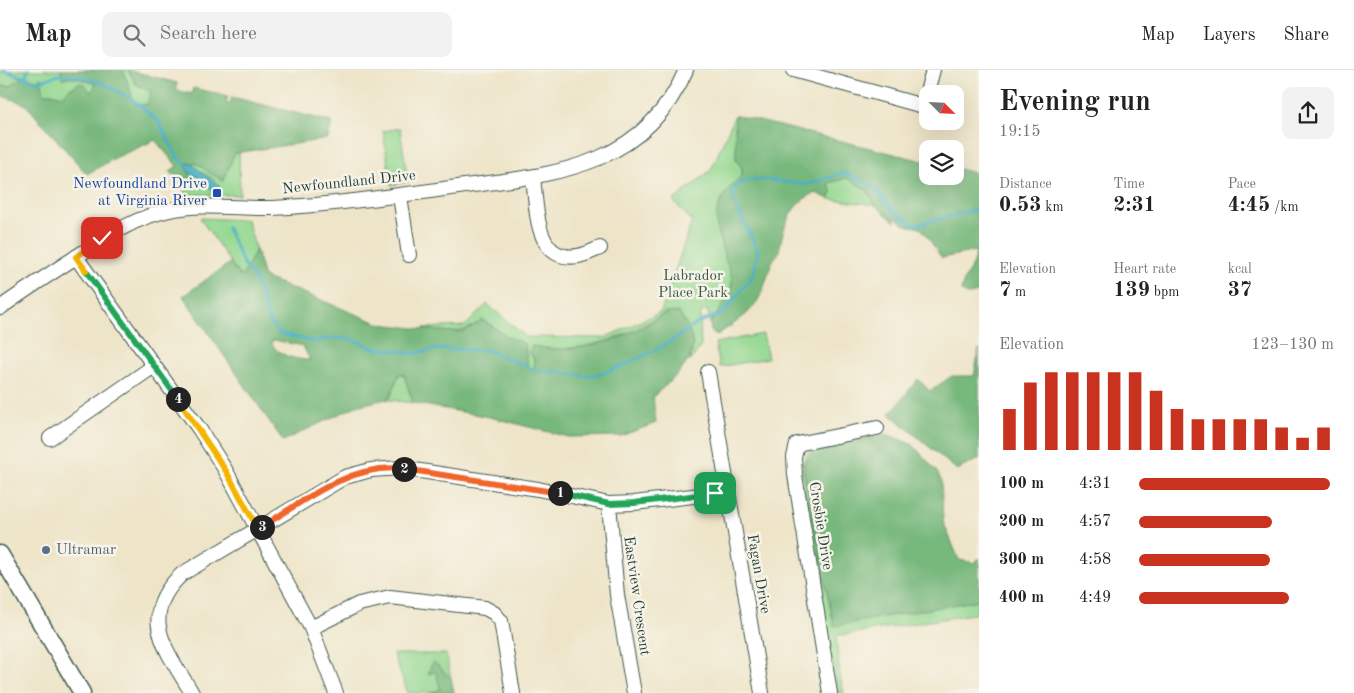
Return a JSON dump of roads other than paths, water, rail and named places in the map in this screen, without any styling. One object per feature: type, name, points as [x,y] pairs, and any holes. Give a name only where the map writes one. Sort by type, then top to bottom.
[{"type":"main road","points":[[0,554],[82,693]]},
{"type":"street","name":"Newfoundland Drive","points":[[1,304],[126,225],[170,210],[193,206],[255,208],[311,206],[400,196],[533,177],[586,164],[629,141],[655,119],[667,105],[686,70]]},
{"type":"street","points":[[793,70],[812,72],[923,106],[933,70]]},
{"type":"street","points":[[533,177],[540,227],[545,244],[556,255],[578,256],[600,248]]},
{"type":"street","points":[[400,196],[409,255]]},
{"type":"street","points":[[76,257],[223,465],[311,628],[336,693]]},
{"type":"street","points":[[50,438],[154,366]]},
{"type":"street","name":"Fagan Drive","points":[[708,372],[726,492],[762,693]]},
{"type":"street","name":"Crosbie Drive","points":[[830,693],[795,475],[794,457],[797,444],[877,428]]},
{"type":"street","points":[[192,693],[160,639],[157,621],[161,601],[170,585],[182,574],[345,477],[382,469],[401,468],[492,481],[609,504],[634,503],[726,492]]},
{"type":"street","name":"Eastview Crescent","points":[[609,504],[617,595],[634,693]]},
{"type":"street","points":[[311,628],[359,604],[390,597],[485,608],[494,613],[500,622],[513,693]]},
{"type":"water","points":[[190,163],[220,186],[210,190],[195,175],[188,172],[186,165]]},
{"type":"waterway","points":[[3,70],[37,82],[58,75],[77,76],[100,82],[131,98],[158,121],[178,158],[186,165]]},
{"type":"waterway","points":[[25,79],[28,70]]},
{"type":"waterway","points":[[227,227],[243,263],[255,279],[270,322],[279,333],[314,342],[333,338],[350,339],[374,348],[412,354],[435,349],[487,350],[535,370],[585,376],[601,374],[629,363],[665,345],[698,323],[723,313],[753,275],[758,251],[732,195],[736,187],[744,182],[765,180],[807,184],[844,173],[872,185],[895,213],[915,225],[979,209]]},
{"type":"place","name":"Newfoundland Drive at Virginia River","points":[[217,193]]},
{"type":"place","name":"Ultramar","points":[[46,550]]},
{"type":"park label","name":"Labrador Place Park","points":[[693,284]]}]
